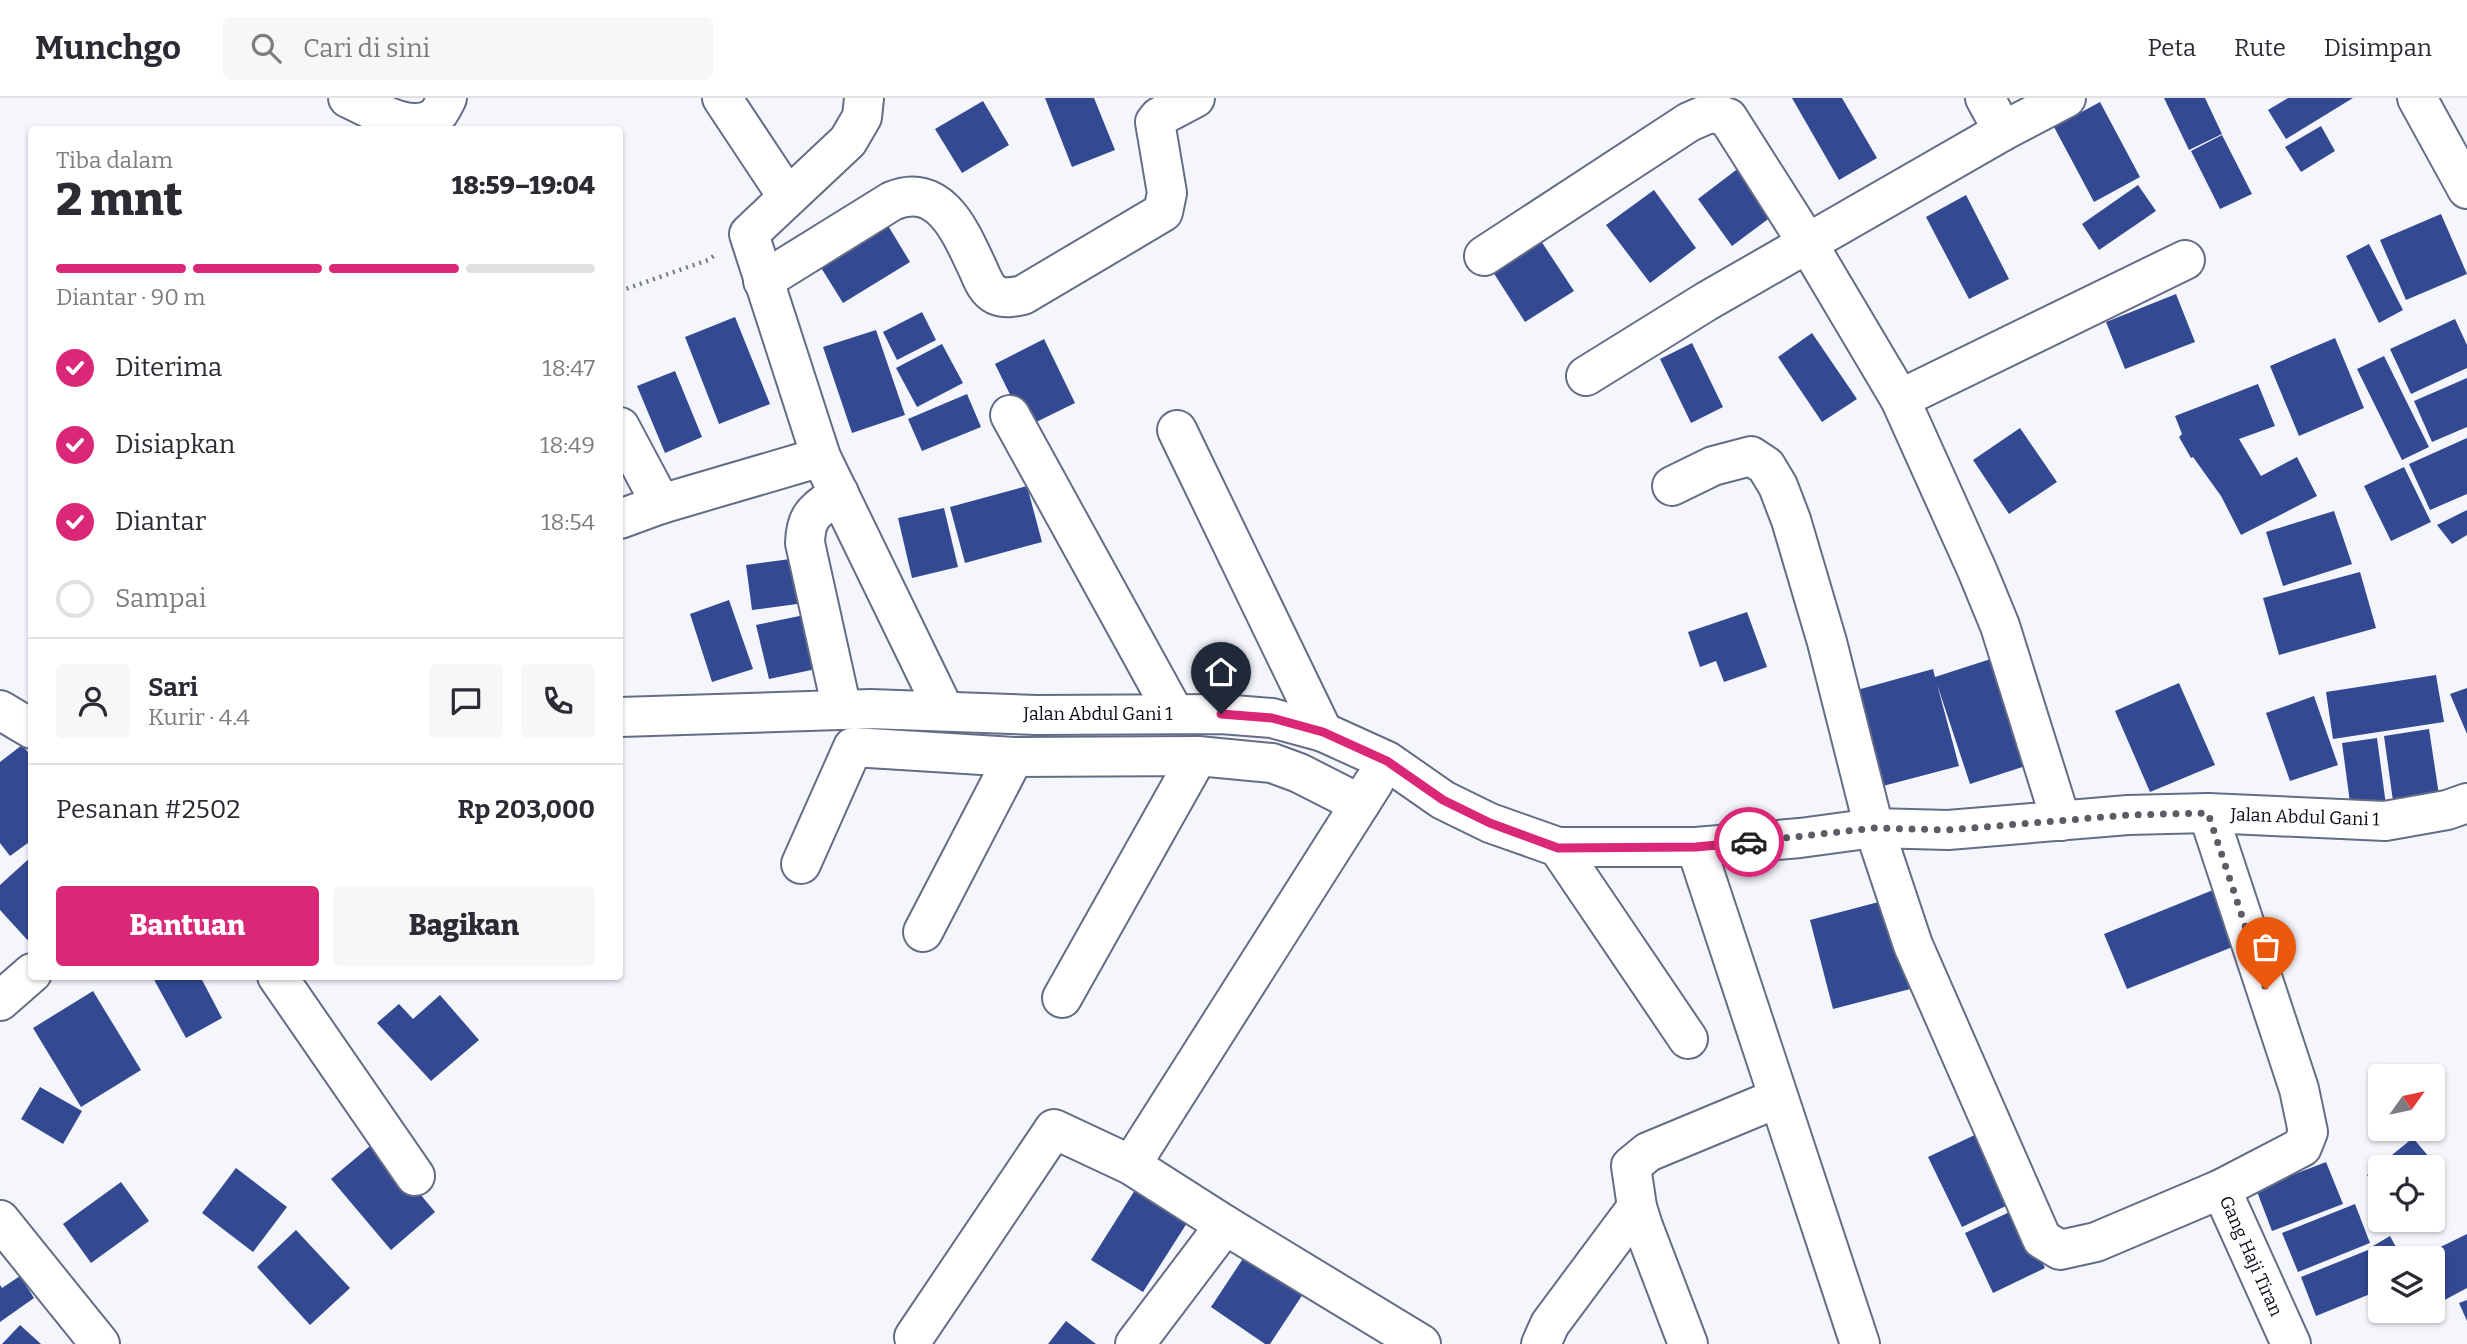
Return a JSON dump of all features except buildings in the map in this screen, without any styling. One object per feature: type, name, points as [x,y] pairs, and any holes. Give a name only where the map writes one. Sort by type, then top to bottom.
[{"type":"street","points":[[348,98],[398,120],[420,124],[437,116],[447,98]]},
{"type":"street","points":[[722,98],[787,196]]},
{"type":"street","points":[[864,98],[862,117],[848,141],[749,234],[821,457],[944,710]]},
{"type":"street","points":[[763,281],[906,195],[922,196],[937,204],[958,228],[989,290],[1003,297],[1023,295],[1163,212],[1167,193],[1154,130],[1155,122],[1159,117],[1195,98]]},
{"type":"street","points":[[1985,98],[2003,131]]},
{"type":"street","points":[[1586,376],[1707,302],[2003,131],[2066,98]]},
{"type":"street","points":[[2417,98],[2467,189]]},
{"type":"street","points":[[1484,256],[1689,122],[1712,111],[1728,118],[1808,244],[1900,399],[2000,626],[2061,821]]},
{"type":"street","points":[[1900,399],[2185,260]]},
{"type":"street","points":[[1010,415],[1174,713]]},
{"type":"street","points":[[1177,430],[1323,732]]},
{"type":"street","points":[[623,432],[662,504]]},
{"type":"street","points":[[1672,485],[1731,460],[1751,456],[1766,466],[1791,520],[1827,642],[1874,828],[1913,945],[2042,1239],[2060,1250],[2096,1242],[2221,1189]]},
{"type":"street","points":[[623,518],[821,457]]},
{"type":"street","points":[[838,494],[815,512],[806,525],[805,543],[842,710]]},
{"type":"street","points":[[0,710],[28,727]]},
{"type":"street","name":"Jalan Abdul Gani 1","points":[[623,717],[842,710],[944,710],[1036,715],[1174,713],[1272,718],[1323,732],[1387,761],[1443,800],[1490,823],[1558,848],[1696,847],[1874,828],[1948,830],[2128,815],[2208,813],[2385,821],[2447,810],[2467,803]]},
{"type":"street","points":[[802,864],[853,747],[1014,757],[1198,756],[1272,763],[1299,773],[1360,804]]},
{"type":"street","points":[[1062,998],[1198,756]]},
{"type":"street","points":[[923,932],[1014,757]]},
{"type":"street","points":[[1131,1165],[1387,761]]},
{"type":"street","name":"Gang Haji Tiran","points":[[2208,813],[2299,1089],[2308,1132],[2302,1147],[2221,1189],[2291,1344]]},
{"type":"street","points":[[1696,847],[1860,1344]]},
{"type":"street","points":[[1558,848],[1688,1039]]},
{"type":"street","points":[[0,1001],[28,976]]},
{"type":"street","points":[[280,980],[415,1176]]},
{"type":"street","points":[[1688,1344],[1637,1207],[1631,1166],[1648,1152],[1778,1098]]},
{"type":"street","points":[[914,1336],[1052,1130],[1058,1129],[1131,1165],[1225,1225],[1374,1332],[1421,1344]]},
{"type":"street","points":[[1541,1344],[1550,1324],[1637,1207]]},
{"type":"street","points":[[0,1220],[100,1344]]},
{"type":"street","points":[[1135,1344],[1225,1225]]},
{"type":"path","points":[[623,290],[708,260],[749,234]]},
{"type":"way so far","points":[[1749,842],[1874,828],[1948,830],[2128,815],[2208,813],[2266,989]]},
{"type":"route","points":[[1221,714],[1272,718],[1323,732],[1387,761],[1443,800],[1490,823],[1558,848],[1696,847],[1749,842]]}]
